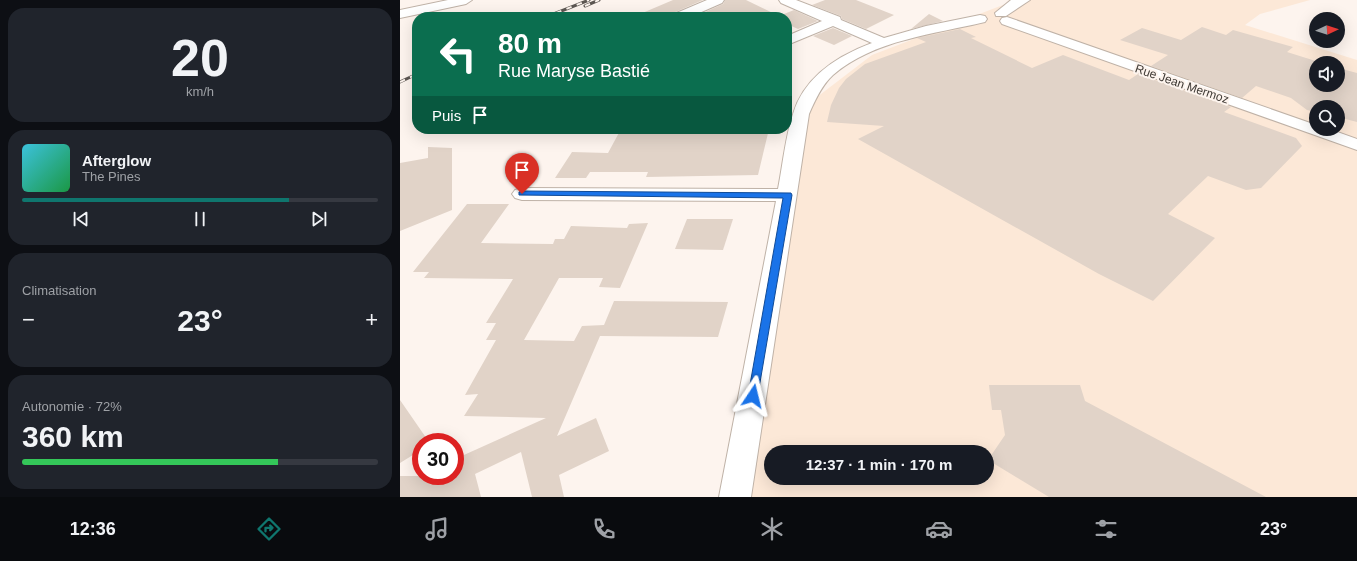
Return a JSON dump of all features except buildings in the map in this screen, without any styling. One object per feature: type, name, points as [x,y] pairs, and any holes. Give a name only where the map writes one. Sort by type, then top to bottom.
[{"type":"street","points":[[400,14],[466,0]]},
{"type":"street","points":[[690,12],[718,0]]},
{"type":"street","points":[[785,0],[884,43]]},
{"type":"street","points":[[736,497],[801,114],[812,90],[826,73],[853,56],[884,43],[949,25],[995,20],[1015,3],[1024,0]]},
{"type":"street","points":[[792,39],[834,20]]},
{"type":"street","name":"Rue Jean Mermoz","points":[[995,20],[1357,145]]},
{"type":"street","points":[[522,194],[788,195]]},
{"type":"shaded area","points":[[1016,0],[1310,0],[1260,14],[1245,25],[1309,45],[1309,48],[1319,48],[1344,56],[1309,56],[1309,92],[1345,92],[1345,56],[1357,60],[1357,497],[750,497],[804,107],[872,55]]},
{"type":"railway","points":[[559,12],[589,0]]},
{"type":"railway","points":[[585,6],[599,0]]},
{"type":"railway","points":[[400,82],[412,76]]},
{"type":"route","points":[[522,194],[788,195],[753,396]]}]
